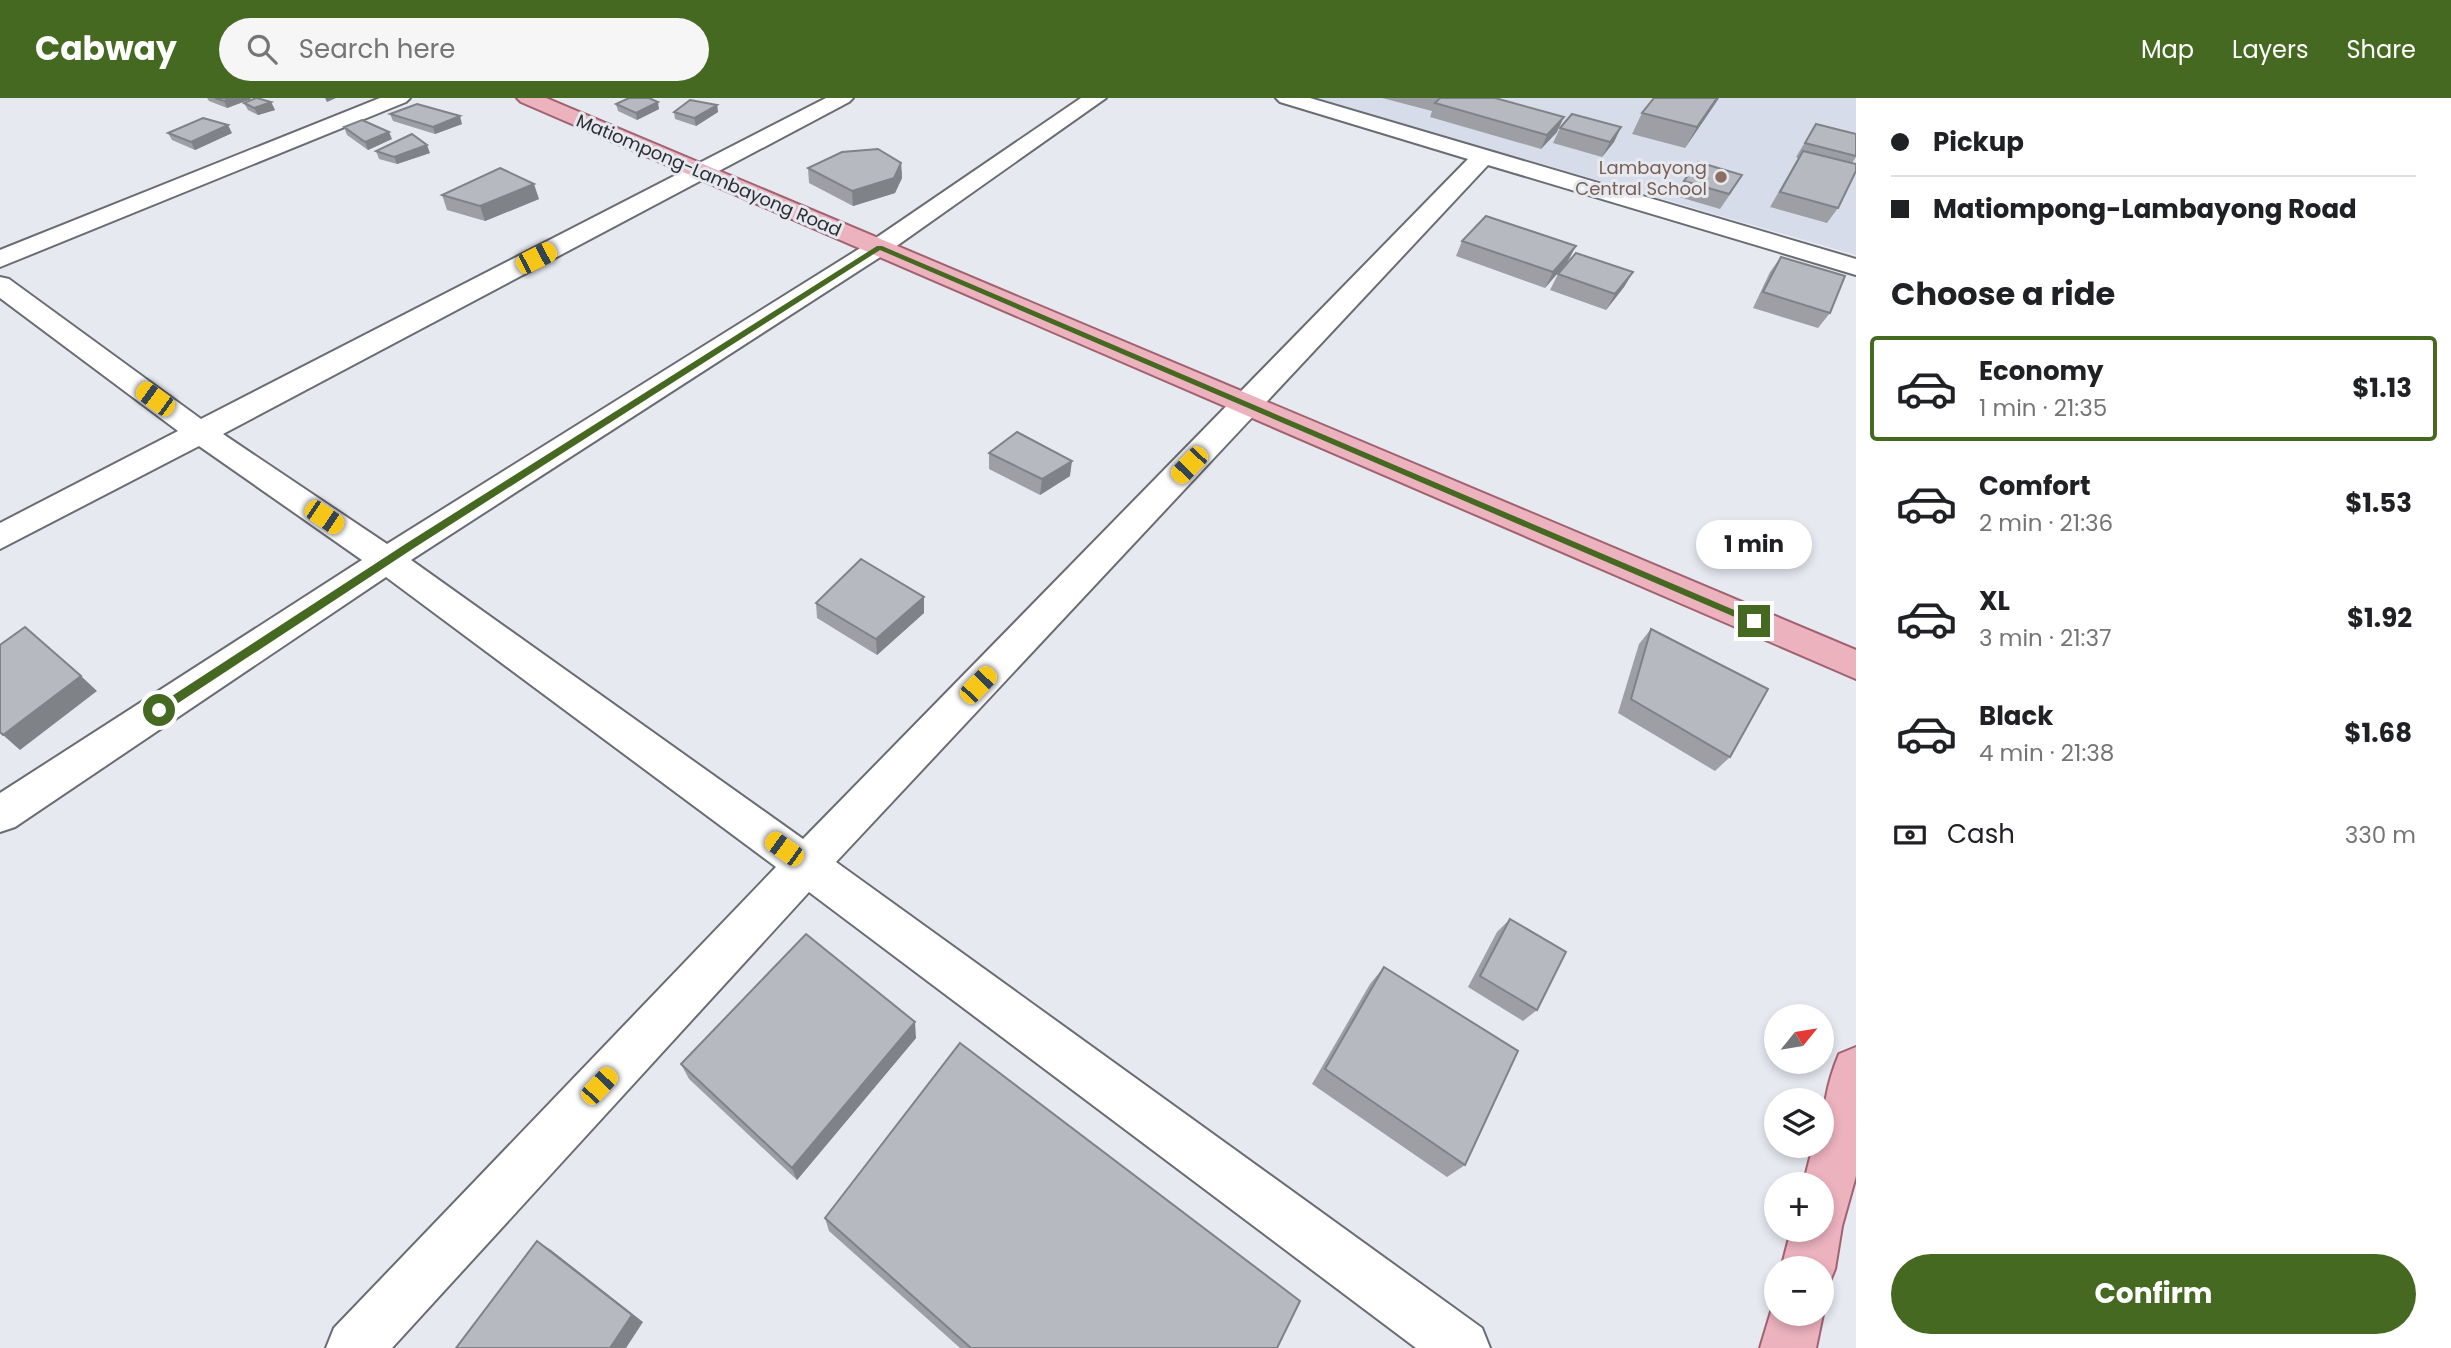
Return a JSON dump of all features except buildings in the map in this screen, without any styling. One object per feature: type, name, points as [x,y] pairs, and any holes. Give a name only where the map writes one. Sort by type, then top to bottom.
[{"type":"main road","name":"Matiompong-Lambayong Road","points":[[528,98],[705,171],[1856,665]]},
{"type":"main road","points":[[1831,1172],[1856,1070]]},
{"type":"main road","points":[[1788,1348],[1793,1326]]},
{"type":"street","points":[[0,259],[399,98]]},
{"type":"street","points":[[0,537],[842,98]]},
{"type":"street","points":[[0,815],[387,561],[879,247],[1095,98]]},
{"type":"street","points":[[1287,98],[1856,267]]},
{"type":"street","points":[[354,1348],[806,865],[1485,155]]},
{"type":"street","points":[[0,285],[199,432],[387,561],[806,865],[1462,1348]]},
{"type":"shaded area","name":"Lambayong Central School","points":[[1315,98],[1856,98],[1856,255]]},
{"type":"place","name":"Lambayong Central School","points":[[1721,177]]},
{"type":"route","points":[[159,710],[411,545],[879,247],[1754,621]]}]
